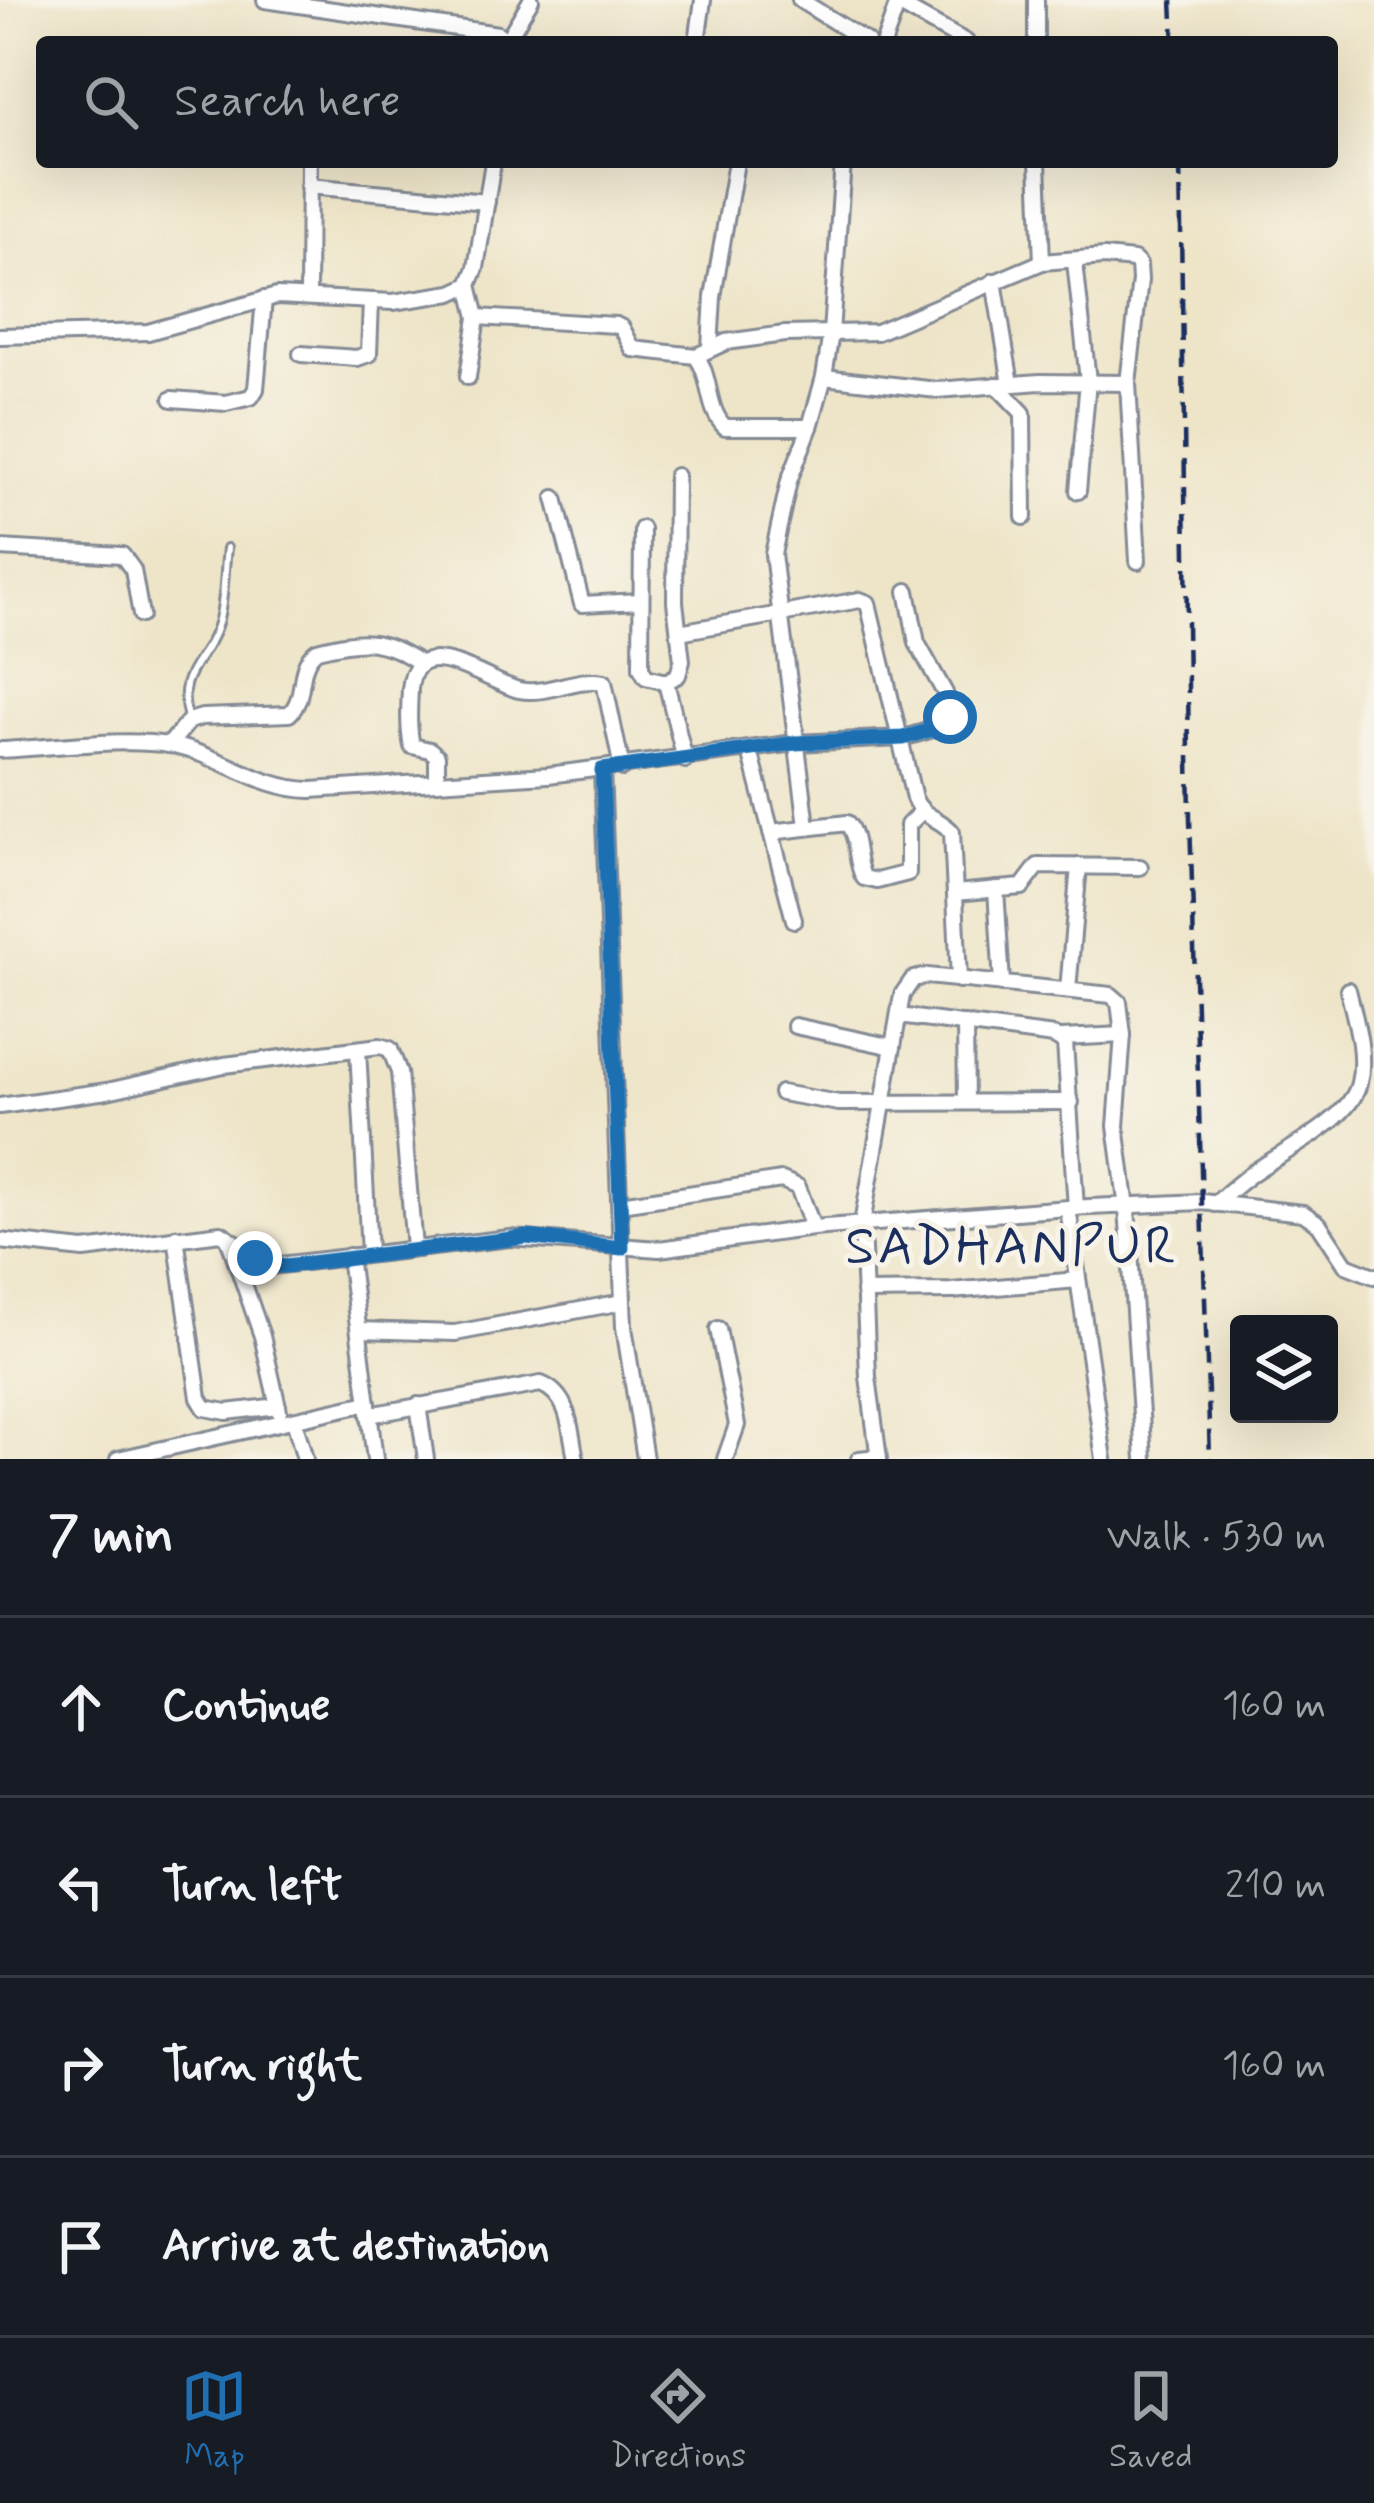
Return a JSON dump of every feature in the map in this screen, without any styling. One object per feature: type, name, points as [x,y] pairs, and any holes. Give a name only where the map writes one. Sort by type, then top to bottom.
[{"type":"street","points":[[265,0],[501,36]]},
{"type":"street","points":[[698,36],[703,0]]},
{"type":"street","points":[[800,0],[857,36]]},
{"type":"street","points":[[1036,0],[1036,36]]},
{"type":"street","points":[[886,36],[898,2],[956,36]]},
{"type":"street","points":[[509,36],[521,4]]},
{"type":"street","points":[[308,295],[309,168]]},
{"type":"street","points":[[469,377],[477,317],[469,284],[476,268],[492,168]]},
{"type":"street","points":[[735,168],[703,352],[716,417],[725,427],[810,427]]},
{"type":"street","points":[[807,826],[773,554],[789,481],[824,377],[843,168]]},
{"type":"street","points":[[1038,168],[1042,262]]},
{"type":"street","points":[[308,186],[487,202]]},
{"type":"street","points":[[477,317],[616,325],[633,349],[703,352],[726,341],[893,328],[1042,262],[1125,258],[1138,265],[1128,382],[1138,561]]},
{"type":"street","points":[[1075,262],[1088,381],[1078,491]]},
{"type":"street","points":[[994,281],[1003,385],[1023,413],[1024,517]]},
{"type":"street","points":[[0,336],[148,332],[264,298],[308,295],[371,301],[452,293],[469,284]]},
{"type":"street","points":[[172,399],[226,403],[251,397],[256,389],[264,298]]},
{"type":"street","points":[[301,354],[357,358],[369,354],[371,301]]},
{"type":"street","points":[[824,377],[911,389],[1128,382]]},
{"type":"street","points":[[666,682],[682,669],[674,572],[676,476]]},
{"type":"street","points":[[555,498],[582,604],[640,601]]},
{"type":"street","points":[[643,530],[641,668],[646,677],[666,682]]},
{"type":"street","points":[[0,548],[122,555],[133,570],[141,615]]},
{"type":"street","points":[[0,750],[169,745],[286,790],[602,770],[795,743],[903,738],[944,726],[950,717],[945,693],[917,643],[907,590]]},
{"type":"street","points":[[679,632],[860,600],[868,603],[914,798],[921,812],[952,832],[959,980]]},
{"type":"street","points":[[169,745],[189,721],[289,714],[299,702],[309,655],[326,648],[382,642],[420,663],[455,664],[524,691],[587,680],[604,682],[622,768]]},
{"type":"street","points":[[420,663],[411,682],[411,742],[416,748],[435,752],[437,782]]},
{"type":"street","points":[[666,682],[685,760]]},
{"type":"street","points":[[750,751],[794,920]]},
{"type":"street","points":[[602,770],[623,1302],[645,1459]]},
{"type":"street","points":[[771,832],[847,823],[864,878],[889,879],[908,873],[908,825],[921,812]]},
{"type":"street","points":[[956,893],[1027,884],[1038,866],[1140,867]]},
{"type":"street","points":[[1068,990],[1078,866]]},
{"type":"street","points":[[996,889],[1002,984]]},
{"type":"street","points":[[859,1459],[879,1458],[868,1377],[862,1224],[902,995],[914,979],[938,976],[1115,998],[1122,1008],[1116,1126],[1127,1208],[1144,1459]]},
{"type":"street","points":[[1215,1204],[1252,1173],[1324,1126],[1356,1094],[1359,1036],[1348,990]]},
{"type":"street","points":[[899,1016],[1061,1039],[1123,1035]]},
{"type":"street","points":[[965,1024],[966,1102]]},
{"type":"street","points":[[795,1026],[893,1047]]},
{"type":"street","points":[[1061,1039],[1068,1050],[1078,1280],[1104,1459]]},
{"type":"street","points":[[0,1106],[107,1091],[224,1065],[358,1048],[389,1049],[395,1057],[413,1248]]},
{"type":"street","points":[[358,1048],[369,1253]]},
{"type":"street","points":[[781,1093],[839,1103],[1071,1102]]},
{"type":"street","points":[[620,1204],[782,1180],[798,1186],[813,1228]]},
{"type":"street","points":[[0,1241],[84,1250],[211,1233],[228,1238],[271,1266],[527,1237],[659,1250],[813,1228],[1072,1208],[1215,1204],[1304,1213],[1319,1224],[1346,1265],[1374,1276]]},
{"type":"street","points":[[176,1237],[199,1398],[205,1408],[227,1412],[278,1406]]},
{"type":"street","points":[[228,1238],[262,1336],[278,1406],[305,1459]]},
{"type":"street","points":[[349,1256],[375,1459]]},
{"type":"street","points":[[865,1292],[952,1291],[1078,1280]]},
{"type":"street","points":[[359,1330],[455,1333],[623,1302]]},
{"type":"street","points":[[718,1329],[736,1426],[725,1459]]},
{"type":"street","points":[[118,1459],[288,1421],[418,1406],[542,1384],[558,1392],[565,1405],[576,1459]]},
{"type":"street","points":[[418,1406],[426,1459]]},
{"type":"lane","points":[[189,721],[184,687],[217,627],[226,548]]},
{"type":"railway","points":[[1172,0],[1174,36]]},
{"type":"railway","points":[[1180,168],[1190,819],[1210,1459]]},
{"type":"district","name":"SADHANPUR","points":[[1012,1244]]},
{"type":"route","points":[[255,1258],[263,1264],[285,1266],[527,1237],[622,1248],[602,770],[795,743],[903,738],[944,726],[950,717]]}]
